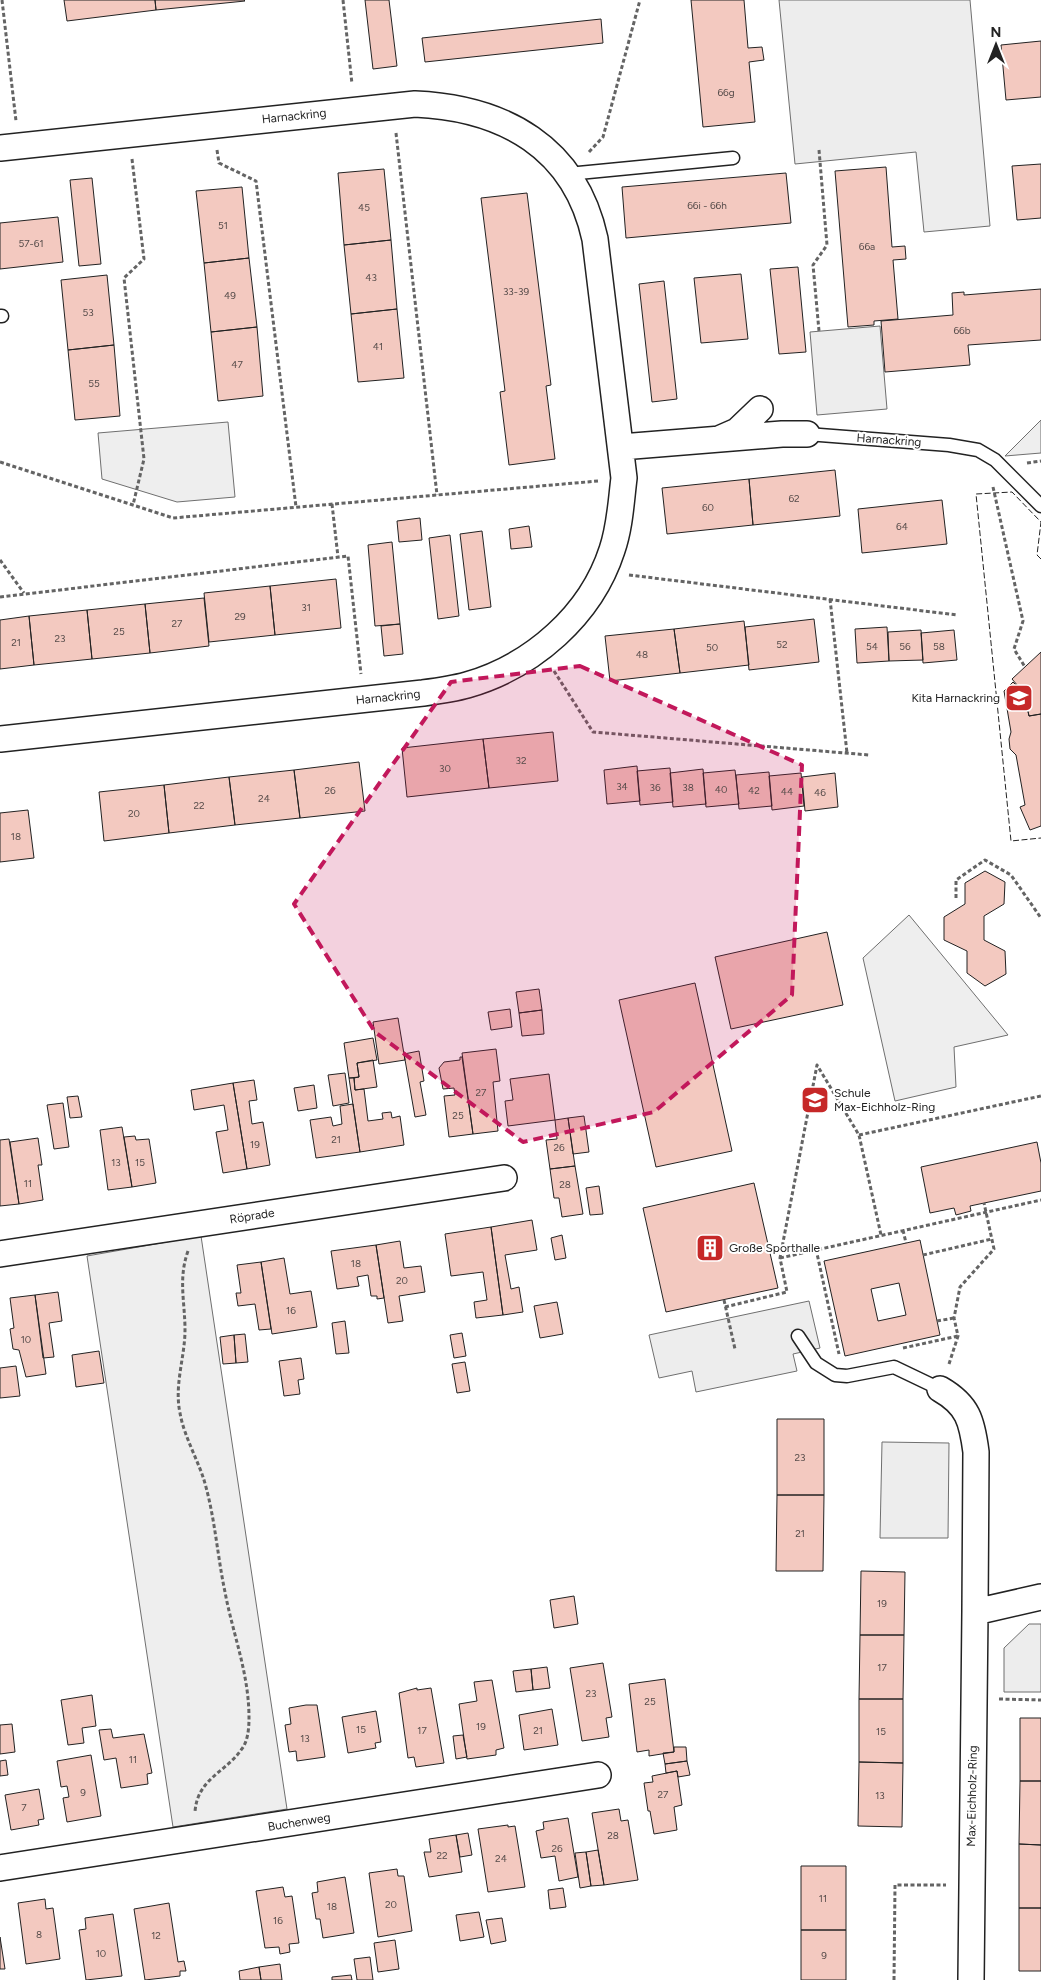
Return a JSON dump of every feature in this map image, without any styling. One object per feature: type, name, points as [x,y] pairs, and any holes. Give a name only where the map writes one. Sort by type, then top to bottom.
[{"type":"street","name":"Harnackring","points":[[0,740],[423,693],[468,685],[497,674],[532,655],[551,640],[575,615],[593,592],[604,572],[613,549],[620,514],[624,478],[596,239],[586,208],[568,174],[524,134],[496,120],[454,107],[415,104],[9,147]]},
{"type":"street","name":"Harnackring","points":[[714,440],[737,431],[760,409]]},
{"type":"street","name":"Harnackring","points":[[621,447],[782,434],[807,434]]},
{"type":"street","name":"Röprade","points":[[0,1254],[504,1178]]},
{"type":"street","name":"Max-Eichholz-Ring","points":[[940,1389],[955,1398],[965,1409],[973,1430],[976,1452],[971,1980]]},
{"type":"street","points":[[975,1612],[1041,1597]]},
{"type":"street","name":"Buchenweg","points":[[0,1868],[598,1775]]},
{"type":"lane","points":[[568,174],[733,158]]},
{"type":"lane","name":"Harnackring","points":[[807,434],[949,444],[978,450],[995,460],[1041,506]]},
{"type":"lane","points":[[798,1336],[818,1365],[835,1375],[847,1376],[894,1366],[940,1389]]},
{"type":"path","points":[[2,0],[9,147]]},
{"type":"path","points":[[343,0],[355,110]]},
{"type":"path","points":[[568,174],[603,137],[640,0]]},
{"type":"path","points":[[393,106],[437,495]]},
{"type":"path","points":[[215,125],[219,163],[256,181],[296,507]]},
{"type":"path","points":[[129,135],[144,259],[124,278],[144,460],[133,505]]},
{"type":"path","points":[[819,150],[827,245],[813,265],[819,331]]},
{"type":"path","points":[[0,468],[2,462],[173,518],[624,478]]},
{"type":"path","points":[[995,493],[1023,621],[1014,650],[1025,667]]},
{"type":"path","points":[[332,504],[338,557]]},
{"type":"path","points":[[0,597],[348,556],[363,700]]},
{"type":"path","points":[[0,560],[25,594]]},
{"type":"path","points":[[604,572],[957,615]]},
{"type":"path","points":[[830,599],[847,753]]},
{"type":"path","points":[[540,649],[593,732],[869,755]]},
{"type":"path","points":[[956,898],[956,880],[985,860],[1011,875],[1041,918]]},
{"type":"path","points":[[725,1307],[787,1292],[780,1258],[817,1065],[859,1135],[880,1235]]},
{"type":"path","points":[[859,1135],[1041,1096]]},
{"type":"path","points":[[780,1258],[1041,1200]]},
{"type":"path","points":[[940,1389],[958,1336],[954,1318],[960,1287],[994,1249],[984,1203]]},
{"type":"path","points":[[185,1226],[189,1248],[184,1261],[182,1287],[185,1345],[179,1389],[179,1411],[212,1510],[225,1593],[243,1660],[249,1718],[247,1740],[241,1751],[218,1771],[199,1796],[196,1809],[198,1838]]},
{"type":"path","points":[[903,1230],[906,1243]]},
{"type":"path","points":[[923,1255],[992,1238]]},
{"type":"path","points":[[816,1249],[841,1362]]},
{"type":"path","points":[[724,1300],[735,1349]]},
{"type":"path","points":[[938,1321],[954,1318]]},
{"type":"path","points":[[895,1350],[930,1340],[958,1336]]},
{"type":"path","points":[[973,1699],[1041,1700]]},
{"type":"path","points":[[894,1980],[895,1885],[971,1885]]},
{"type":"highlighted area","points":[[580,666],[802,765],[792,995],[654,1112],[523,1142],[375,1032],[294,904],[451,682]]},
{"type":"shaded area","points":[[779,0],[970,0],[990,226],[924,232],[916,152],[795,164]]},
{"type":"shaded area","points":[[880,326],[887,409],[817,415],[810,332]]},
{"type":"shaded area","points":[[1041,420],[1041,453],[1005,456]]},
{"type":"shaded area","points":[[228,422],[235,497],[177,502],[102,479],[98,433]]},
{"type":"shaded area","points":[[909,915],[1008,1035],[954,1047],[956,1087],[895,1101],[863,958]]},
{"type":"shaded area","points":[[201,1236],[287,1809],[173,1827],[87,1256]]},
{"type":"shaded area","points":[[809,1301],[820,1348],[793,1354],[797,1371],[696,1392],[692,1371],[659,1378],[649,1335]]},
{"type":"shaded area","points":[[882,1442],[949,1443],[948,1538],[880,1538]]},
{"type":"shaded area","points":[[1029,1624],[1041,1624],[1041,1692],[1004,1692],[1004,1648]]},
{"type":"building","points":[[64,0],[155,0],[156,10],[67,21]]},
{"type":"building","points":[[155,0],[244,0],[245,1],[156,10]]},
{"type":"building","points":[[365,0],[389,0],[397,66],[373,69]]},
{"type":"building","points":[[691,0],[744,0],[748,48],[762,47],[764,60],[749,62],[755,122],[703,127]]},
{"type":"building","points":[[601,19],[603,43],[425,62],[422,38]]},
{"type":"building","points":[[1041,41],[1041,97],[1006,100],[1001,45]]},
{"type":"building","points":[[1041,164],[1041,218],[1017,220],[1012,166]]},
{"type":"building","points":[[886,167],[892,247],[905,246],[906,259],[893,260],[898,319],[874,321],[874,325],[848,327],[835,171]]},
{"type":"building","points":[[384,169],[391,240],[344,245],[338,173]]},
{"type":"building","points":[[786,173],[791,223],[626,238],[622,187]]},
{"type":"building","points":[[92,178],[101,264],[79,266],[70,180]]},
{"type":"building","points":[[242,187],[249,258],[204,263],[196,191]]},
{"type":"building","points":[[527,193],[551,385],[546,386],[555,459],[509,465],[500,392],[505,391],[481,198]]},
{"type":"building","points":[[58,217],[63,262],[0,269],[0,223]]},
{"type":"building","points":[[391,240],[397,309],[351,314],[344,245]]},
{"type":"building","points":[[249,258],[257,327],[211,332],[204,263]]},
{"type":"building","points":[[798,267],[806,352],[779,354],[770,269]]},
{"type":"building","points":[[741,274],[748,339],[701,343],[694,278]]},
{"type":"building","points":[[107,275],[114,345],[68,350],[61,280]]},
{"type":"building","points":[[664,281],[677,399],[652,402],[639,284]]},
{"type":"building","points":[[1041,289],[1041,340],[968,345],[970,365],[885,372],[881,321],[953,315],[952,293],[964,292],[964,295]]},
{"type":"building","points":[[397,309],[404,378],[358,382],[351,314]]},
{"type":"building","points":[[257,327],[263,396],[218,401],[211,332]]},
{"type":"building","points":[[114,345],[120,416],[75,420],[68,350]]},
{"type":"building","points":[[835,470],[840,516],[753,525],[749,479]]},
{"type":"building","points":[[749,479],[753,525],[667,534],[662,488]]},
{"type":"building","points":[[942,500],[947,544],[862,553],[858,509]]},
{"type":"building","points":[[420,518],[422,540],[399,542],[397,521]]},
{"type":"building","points":[[529,526],[532,547],[511,549],[509,529]]},
{"type":"building","points":[[482,531],[491,607],[469,610],[460,534]]},
{"type":"building","points":[[450,535],[459,616],[438,619],[429,538]]},
{"type":"building","points":[[392,542],[400,624],[375,626],[368,545]]},
{"type":"building","points":[[336,579],[341,628],[275,635],[270,586]]},
{"type":"building","points":[[270,586],[275,635],[209,642],[204,593]]},
{"type":"building","points":[[204,598],[209,646],[150,653],[145,604]]},
{"type":"building","points":[[145,604],[150,653],[92,659],[87,610]]},
{"type":"building","points":[[87,610],[92,659],[34,665],[29,616]]},
{"type":"building","points":[[29,616],[34,665],[0,669],[0,620]]},
{"type":"building","points":[[814,619],[819,662],[749,670],[745,627]]},
{"type":"building","points":[[744,621],[749,665],[680,673],[674,629]]},
{"type":"building","points":[[400,624],[403,654],[384,656],[381,626]]},
{"type":"building","points":[[887,627],[889,661],[857,663],[855,629]]},
{"type":"building","points":[[674,629],[680,673],[610,681],[605,636]]},
{"type":"building","points":[[921,630],[923,660],[889,661],[888,632]]},
{"type":"building","points":[[954,630],[957,660],[923,663],[921,633]]},
{"type":"building","points":[[1041,652],[1041,714],[1029,716],[1024,693],[1012,679]]},
{"type":"building","points":[[1013,682],[1024,693],[1029,716],[1041,714],[1041,826],[1030,830],[1020,807],[1025,805],[1016,755],[1010,749],[1009,739],[1011,732],[1004,691]]},
{"type":"building","points":[[553,732],[558,781],[489,788],[483,739]]},
{"type":"building","points":[[483,739],[489,788],[407,797],[402,748]]},
{"type":"building","points":[[359,762],[365,811],[300,818],[294,770]]},
{"type":"building","points":[[637,766],[640,801],[607,804],[604,770]]},
{"type":"building","points":[[670,768],[673,802],[640,805],[637,771]]},
{"type":"building","points":[[703,769],[706,804],[673,807],[670,773]]},
{"type":"building","points":[[294,770],[300,818],[235,825],[229,777]]},
{"type":"building","points":[[735,770],[739,804],[706,807],[703,773]]},
{"type":"building","points":[[769,772],[772,806],[739,809],[736,775]]},
{"type":"building","points":[[801,773],[804,806],[772,810],[769,776]]},
{"type":"building","points":[[835,773],[838,807],[805,811],[802,777]]},
{"type":"building","points":[[229,777],[235,825],[169,833],[164,785]]},
{"type":"building","points":[[164,785],[169,833],[104,841],[99,792]]},
{"type":"building","points":[[28,810],[34,858],[0,862],[0,813]]},
{"type":"building","points":[[985,871],[1005,882],[1004,904],[984,916],[984,940],[1005,951],[1006,974],[985,986],[967,973],[967,951],[944,940],[944,917],[965,904],[965,883]]},
{"type":"building","points":[[827,932],[843,1005],[731,1029],[715,957]]},
{"type":"building","points":[[695,983],[732,1151],[656,1167],[619,1000]]},
{"type":"building","points":[[539,989],[542,1010],[519,1013],[516,992]]},
{"type":"building","points":[[510,1009],[512,1027],[491,1030],[488,1012]]},
{"type":"building","points":[[542,1010],[544,1034],[522,1036],[519,1013]]},
{"type":"building","points":[[398,1018],[405,1060],[379,1064],[373,1022]]},
{"type":"building","points":[[373,1038],[377,1060],[357,1063],[359,1077],[349,1078],[344,1043]]},
{"type":"building","points":[[496,1049],[500,1081],[493,1082],[498,1131],[473,1134],[462,1053]]},
{"type":"building","points":[[419,1051],[424,1081],[420,1082],[426,1115],[415,1117],[404,1054]]},
{"type":"building","points":[[460,1057],[462,1057],[473,1134],[449,1137],[444,1096],[455,1095],[454,1088],[443,1089],[439,1068],[444,1062],[460,1060]]},
{"type":"building","points":[[373,1060],[377,1087],[355,1090],[354,1078],[359,1077],[357,1063]]},
{"type":"building","points":[[345,1073],[349,1103],[333,1106],[328,1075]]},
{"type":"building","points":[[549,1074],[555,1120],[508,1126],[505,1101],[513,1100],[510,1079]]},
{"type":"building","points":[[349,1078],[354,1078],[355,1090],[364,1089],[368,1121],[383,1119],[382,1113],[391,1112],[392,1118],[400,1116],[404,1145],[360,1152]]},
{"type":"building","points":[[254,1080],[257,1100],[249,1101],[252,1124],[263,1122],[270,1165],[247,1169],[233,1083]]},
{"type":"building","points":[[233,1083],[247,1169],[223,1173],[216,1132],[228,1130],[224,1105],[194,1110],[191,1090]]},
{"type":"building","points":[[314,1085],[317,1108],[298,1111],[294,1088]]},
{"type":"building","points":[[78,1096],[82,1117],[70,1118],[67,1097]]},
{"type":"building","points":[[63,1103],[69,1147],[54,1149],[47,1105]]},
{"type":"building","points":[[353,1104],[360,1152],[316,1158],[310,1120],[331,1117],[333,1126],[342,1124],[340,1106]]},
{"type":"building","points":[[584,1116],[589,1152],[573,1154],[568,1118]]},
{"type":"building","points":[[568,1118],[575,1166],[550,1169],[546,1140],[557,1139],[555,1120]]},
{"type":"building","points":[[122,1127],[132,1187],[108,1190],[100,1130]]},
{"type":"building","points":[[135,1136],[136,1140],[149,1139],[156,1183],[132,1187],[124,1137]]},
{"type":"building","points":[[38,1138],[42,1165],[38,1165],[43,1200],[19,1204],[10,1142]]},
{"type":"building","points":[[9,1139],[19,1204],[0,1206],[0,1140]]},
{"type":"building","points":[[1037,1142],[1041,1163],[1041,1191],[970,1206],[971,1211],[956,1215],[954,1208],[930,1213],[921,1167]]},
{"type":"building","points":[[575,1166],[583,1214],[562,1217],[559,1198],[554,1198],[550,1169]]},
{"type":"building","name":"Große Sporthalle","points":[[754,1183],[778,1288],[666,1312],[643,1208]]},
{"type":"building","points":[[599,1186],[603,1214],[590,1215],[586,1188]]},
{"type":"building","points":[[532,1220],[537,1250],[505,1255],[511,1289],[519,1287],[523,1312],[503,1315],[491,1227]]},
{"type":"building","points":[[491,1227],[503,1315],[476,1318],[474,1302],[487,1300],[483,1272],[451,1276],[445,1234]]},
{"type":"building","points":[[562,1235],[566,1258],[555,1260],[551,1238]]},
{"type":"building","points":[[920,1240],[940,1335],[845,1356],[824,1261]],"holes":[[[899,1283],[906,1315],[878,1321],[871,1289]]]},
{"type":"building","points":[[400,1241],[404,1268],[421,1266],[425,1292],[399,1296],[403,1321],[388,1323],[376,1245]]},
{"type":"building","points":[[376,1245],[384,1298],[377,1299],[377,1296],[371,1296],[368,1275],[357,1277],[359,1286],[337,1289],[331,1251]]},
{"type":"building","points":[[284,1258],[290,1294],[311,1291],[317,1327],[272,1334],[261,1262]]},
{"type":"building","points":[[261,1262],[271,1329],[259,1330],[255,1304],[238,1306],[236,1293],[241,1293],[237,1265]]},
{"type":"building","points":[[58,1292],[62,1321],[49,1323],[54,1357],[43,1358],[35,1295]]},
{"type":"building","points":[[35,1295],[46,1374],[26,1377],[19,1350],[13,1349],[10,1329],[14,1328],[10,1298]]},
{"type":"building","points":[[557,1302],[563,1334],[540,1338],[534,1306]]},
{"type":"building","points":[[345,1321],[349,1353],[336,1354],[332,1323]]},
{"type":"building","points":[[462,1333],[466,1356],[454,1358],[450,1335]]},
{"type":"building","points":[[245,1334],[248,1362],[236,1363],[234,1335]]},
{"type":"building","points":[[234,1335],[236,1363],[223,1364],[220,1337]]},
{"type":"building","points":[[99,1351],[104,1383],[76,1387],[72,1355]]},
{"type":"building","points":[[301,1358],[304,1379],[298,1380],[300,1394],[284,1396],[279,1361]]},
{"type":"building","points":[[465,1362],[470,1391],[457,1393],[452,1364]]},
{"type":"building","points":[[16,1366],[20,1396],[0,1398],[0,1368]]},
{"type":"building","points":[[777,1419],[824,1419],[824,1495],[777,1495]]},
{"type":"building","points":[[777,1495],[824,1495],[823,1571],[776,1571]]},
{"type":"building","points":[[861,1571],[905,1572],[904,1635],[860,1635]]},
{"type":"building","points":[[574,1596],[578,1624],[554,1628],[550,1600]]},
{"type":"building","points":[[860,1635],[904,1635],[903,1699],[859,1699]]},
{"type":"building","points":[[603,1663],[612,1717],[606,1718],[609,1737],[582,1741],[570,1668]]},
{"type":"building","points":[[547,1667],[550,1688],[533,1690],[531,1669]]},
{"type":"building","points":[[531,1669],[533,1690],[516,1692],[513,1671]]},
{"type":"building","points":[[665,1679],[674,1752],[649,1756],[649,1750],[637,1752],[629,1684]]},
{"type":"building","points":[[492,1680],[504,1748],[496,1750],[496,1755],[467,1759],[459,1704],[477,1701],[474,1682]]},
{"type":"building","points":[[417,1688],[417,1690],[431,1688],[444,1763],[416,1767],[414,1757],[408,1758],[399,1693]]},
{"type":"building","points":[[92,1695],[96,1726],[82,1728],[84,1743],[68,1745],[61,1700]]},
{"type":"building","points":[[859,1699],[903,1699],[903,1763],[859,1762]]},
{"type":"building","points":[[317,1705],[325,1757],[297,1761],[296,1751],[289,1752],[285,1725],[291,1724],[289,1708]]},
{"type":"building","points":[[552,1709],[558,1745],[524,1750],[519,1715]]},
{"type":"building","points":[[376,1711],[381,1742],[375,1743],[376,1748],[348,1753],[342,1717]]},
{"type":"building","points":[[1020,1718],[1041,1718],[1041,1781],[1020,1781]]},
{"type":"building","points":[[12,1724],[15,1752],[0,1754],[0,1725]]},
{"type":"building","points":[[111,1729],[113,1738],[144,1734],[152,1773],[147,1774],[148,1784],[121,1788],[116,1758],[104,1760],[99,1730]]},
{"type":"building","points":[[463,1735],[467,1757],[456,1759],[453,1736]]},
{"type":"building","points":[[674,1747],[686,1747],[687,1761],[665,1764],[663,1753],[674,1752]]},
{"type":"building","points":[[91,1755],[101,1816],[67,1822],[63,1798],[69,1797],[67,1786],[61,1787],[57,1761]]},
{"type":"building","points":[[6,1760],[8,1775],[0,1776],[0,1761]]},
{"type":"building","points":[[687,1761],[690,1775],[678,1777],[677,1771],[666,1773],[665,1764]]},
{"type":"building","points":[[859,1762],[903,1763],[902,1827],[858,1826]]},
{"type":"building","points":[[677,1771],[682,1805],[674,1807],[677,1830],[654,1834],[644,1783],[653,1782],[652,1776]]},
{"type":"building","points":[[1020,1781],[1041,1781],[1041,1845],[1019,1844]]},
{"type":"building","points":[[39,1789],[44,1819],[38,1820],[39,1825],[11,1830],[5,1795]]},
{"type":"building","points":[[619,1809],[621,1821],[628,1820],[638,1880],[604,1885],[592,1813]]},
{"type":"building","points":[[568,1818],[578,1877],[559,1881],[555,1856],[541,1858],[536,1831],[544,1829],[543,1822]]},
{"type":"building","points":[[508,1825],[508,1827],[515,1826],[525,1887],[488,1892],[478,1829]]},
{"type":"building","points":[[468,1833],[472,1855],[460,1857],[456,1835]]},
{"type":"building","points":[[456,1835],[462,1872],[429,1877],[424,1852],[431,1852],[429,1839]]},
{"type":"building","points":[[1019,1844],[1041,1845],[1041,1908],[1019,1908]]},
{"type":"building","points":[[598,1850],[604,1885],[591,1886],[586,1852]]},
{"type":"building","points":[[586,1852],[591,1886],[580,1888],[575,1853]]},
{"type":"building","points":[[801,1866],[846,1866],[846,1930],[801,1930]]},
{"type":"building","points":[[397,1869],[398,1876],[404,1876],[412,1931],[378,1937],[369,1873]]},
{"type":"building","points":[[345,1877],[354,1933],[323,1938],[320,1919],[316,1919],[312,1893],[318,1892],[317,1882]]},
{"type":"building","points":[[283,1887],[285,1897],[292,1896],[299,1943],[289,1944],[290,1952],[280,1954],[279,1947],[265,1948],[256,1891]]},
{"type":"building","points":[[563,1888],[566,1907],[550,1909],[548,1890]]},
{"type":"building","points":[[45,1899],[46,1909],[53,1908],[60,1959],[26,1964],[18,1903]]},
{"type":"building","points":[[169,1903],[178,1962],[184,1961],[186,1971],[180,1971],[180,1976],[145,1980],[134,1909]]},
{"type":"building","points":[[1019,1908],[1041,1908],[1041,1971],[1019,1971]]},
{"type":"building","points":[[479,1912],[484,1937],[460,1941],[456,1915]]},
{"type":"building","points":[[113,1914],[122,1976],[86,1980],[79,1930],[86,1929],[85,1918]]},
{"type":"building","points":[[502,1918],[506,1941],[491,1944],[486,1920]]},
{"type":"building","points":[[801,1930],[846,1930],[846,1980],[801,1980]]},
{"type":"building","points":[[0,1937],[5,1969],[0,1969]]},
{"type":"building","points":[[395,1940],[399,1969],[378,1972],[374,1943]]},
{"type":"building","points":[[370,1957],[373,1980],[357,1980],[354,1959]]},
{"type":"building","points":[[280,1964],[282,1980],[261,1980],[259,1967]]},
{"type":"building","points":[[259,1967],[261,1980],[240,1980],[239,1971]]},
{"type":"building","points":[[351,1975],[352,1980],[332,1980],[332,1977]]},
{"type":"fence","points":[[1041,559],[1037,555],[1041,522],[1012,492],[976,494],[1011,841],[1041,838]]},
{"type":"place","name":"Kita Harnackring","points":[[1019,698]]},
{"type":"place","name":"Schule Max-Eichholz-Ring","points":[[815,1100]]},
{"type":"place","name":"Große Sporthalle","points":[[710,1248]]}]
